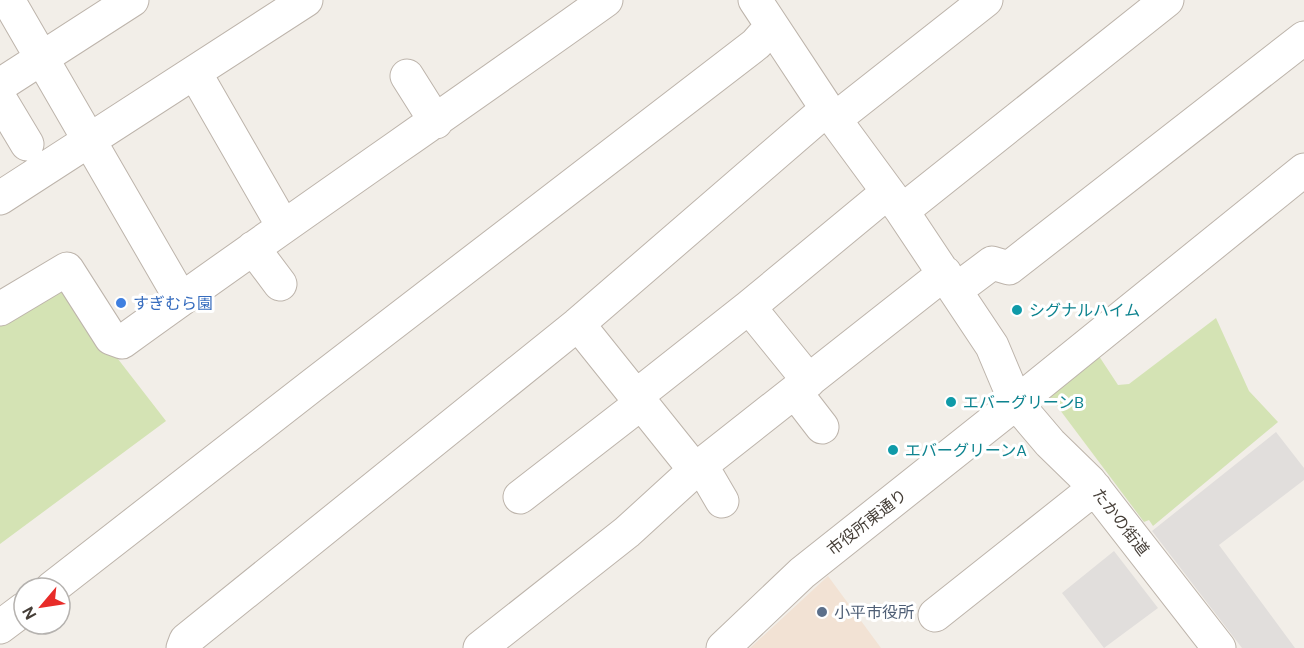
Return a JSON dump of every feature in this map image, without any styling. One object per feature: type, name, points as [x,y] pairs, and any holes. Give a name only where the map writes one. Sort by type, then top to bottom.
[{"type":"street","points":[[8,0],[181,299]]},
{"type":"street","points":[[0,86],[132,0]]},
{"type":"street","points":[[0,198],[306,0]]},
{"type":"street","points":[[0,309],[68,269],[111,338],[122,342],[283,226],[436,122],[606,0]]},
{"type":"street","points":[[183,648],[186,640],[578,324],[831,114],[986,0]]},
{"type":"street","points":[[520,497],[749,307],[1167,0]]},
{"type":"street","points":[[67,576],[756,44],[764,13]]},
{"type":"street","name":"たかの街道","points":[[764,13],[831,114],[895,201],[992,346],[1016,403],[1032,424],[1095,489],[1219,648]]},
{"type":"street","points":[[480,648],[627,532],[698,467],[802,386],[950,282],[992,263],[1008,268],[1304,38]]},
{"type":"street","points":[[195,73],[283,226]]},
{"type":"street","points":[[407,76],[436,122]]},
{"type":"street","points":[[0,99],[27,144]]},
{"type":"street","name":"市役所東通り","points":[[723,648],[802,573],[1303,174]]},
{"type":"street","points":[[253,248],[280,284]]},
{"type":"street","points":[[749,307],[802,386],[822,427]]},
{"type":"street","points":[[578,324],[637,401],[698,467],[722,501]]},
{"type":"street","points":[[936,615],[1095,489]]},
{"type":"shaded area","points":[[1276,432],[1304,468],[1304,480],[1219,545],[1295,648],[1242,648],[1152,531]]},
{"type":"shaded area","points":[[1114,551],[1158,608],[1104,648],[1062,593]]},
{"type":"shaded area","name":"小平市役所","points":[[828,576],[881,648],[750,648]]},
{"type":"green space","points":[[64,275],[111,350],[166,421],[0,544],[0,317]]},
{"type":"green space","points":[[1216,318],[1249,391],[1278,422],[1153,526],[1149,520],[1144,522],[1048,394],[1093,347],[1118,385],[1129,384]]},
{"type":"place","name":"すぎむら園","points":[[121,303]]},
{"type":"place","name":"シグナルハイム","points":[[1017,310]]},
{"type":"place","name":"エバーグリーンB","points":[[951,402]]},
{"type":"place","name":"エバーグリーンA","points":[[893,450]]},
{"type":"place","name":"小平市役所","points":[[822,612]]}]
